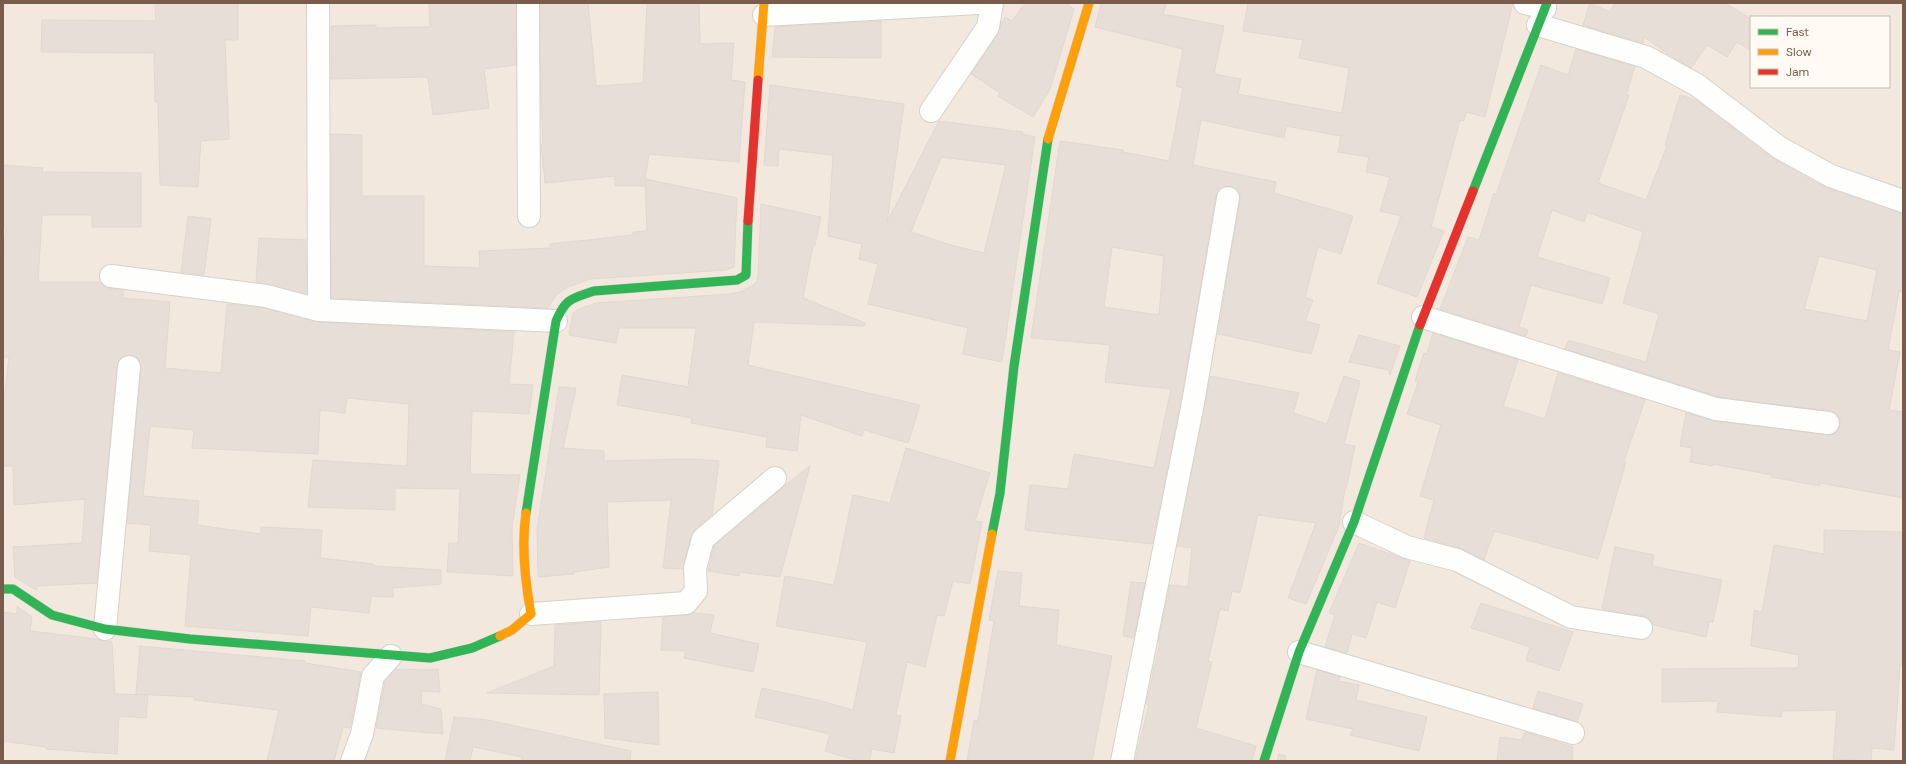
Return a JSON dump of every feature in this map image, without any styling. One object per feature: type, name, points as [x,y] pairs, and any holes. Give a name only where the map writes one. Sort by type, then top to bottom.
[{"type":"street","points":[[318,3],[319,310]]},
{"type":"street","points":[[528,3],[529,216]]},
{"type":"street","points":[[531,614],[526,588],[524,529],[556,322],[563,305],[573,298],[594,291],[728,282],[746,276],[750,177],[764,9],[978,3]]},
{"type":"street","points":[[932,111],[988,27],[992,3]]},
{"type":"street","points":[[950,761],[1000,492],[1014,366],[1048,137],[1089,3]]},
{"type":"street","points":[[1264,761],[1299,652],[1354,522],[1422,317],[1539,10],[1646,57],[1697,85],[1787,151],[1831,176],[1903,201]]},
{"type":"street","points":[[1122,761],[1193,403],[1228,198]]},
{"type":"street","points":[[111,276],[266,296],[319,310],[556,322]]},
{"type":"street","points":[[1422,317],[1716,409],[1828,423]]},
{"type":"street","points":[[105,629],[129,367]]},
{"type":"street","points":[[3,588],[13,589],[52,615],[105,629],[391,656],[430,658],[472,648],[512,630],[531,614],[686,603],[696,591],[695,568],[703,539],[775,478]]},
{"type":"street","points":[[1354,522],[1407,547],[1457,560],[1571,617],[1642,628]]},
{"type":"street","points":[[1299,652],[1573,733]]},
{"type":"street","points":[[352,761],[362,734],[373,676],[391,656]]},
{"type":"shaded area","points":[[3,3],[1903,3],[1903,761],[3,761]]},
{"type":"building","points":[[155,3],[238,3],[238,40],[225,40],[229,139],[201,141],[198,187],[160,185],[158,102],[155,102],[154,53],[41,52],[42,20],[156,21]]},
{"type":"building","points":[[429,3],[516,3],[516,65],[484,69],[489,108],[433,115],[428,77],[331,79],[331,26],[376,25],[376,28],[430,27]]},
{"type":"building","points":[[540,3],[588,3],[596,86],[643,83],[647,3],[699,3],[700,44],[734,43],[731,80],[745,82],[739,162],[649,154],[645,179],[737,198],[734,267],[726,270],[590,279],[566,288],[556,295],[548,308],[331,298],[331,134],[362,135],[362,196],[424,196],[424,266],[480,268],[479,251],[550,248],[550,244],[633,235],[633,232],[647,231],[645,180],[644,186],[615,186],[615,176],[545,183],[541,144],[543,144]]},
{"type":"building","points":[[1025,3],[1065,3],[1074,9],[1050,89],[1033,117],[998,96],[1000,93],[971,74],[998,34],[1001,23],[1005,17],[1012,21]]},
{"type":"building","points":[[1101,3],[1166,3],[1163,14],[1224,26],[1214,74],[1241,79],[1238,94],[1342,113],[1349,68],[1299,58],[1303,40],[1243,31],[1248,3],[1513,3],[1485,117],[1466,112],[1464,121],[1460,120],[1431,227],[1444,231],[1417,297],[1377,283],[1401,216],[1380,211],[1390,177],[1366,172],[1369,157],[1338,152],[1341,136],[1286,126],[1284,138],[1201,120],[1193,165],[1276,182],[1274,193],[1353,216],[1341,254],[1318,247],[1305,297],[1313,300],[1305,321],[1320,325],[1311,354],[1218,334],[1240,193],[1236,188],[1230,186],[1223,186],[1218,190],[1181,401],[1152,544],[1025,530],[1030,485],[1068,489],[1074,454],[1154,468],[1171,389],[1105,382],[1110,345],[1031,338],[1060,141],[1123,150],[1123,152],[1169,161],[1183,88],[1176,86],[1183,49],[1095,27]],"holes":[[[1112,247],[1164,256],[1159,315],[1104,307]]]},
{"type":"building","points":[[1590,3],[1610,12],[1615,3],[1725,3],[1750,18],[1750,50],[1737,42],[1727,57],[1707,45],[1691,68],[1644,37],[1643,43],[1583,25]]},
{"type":"building","points":[[881,21],[881,58],[772,57],[775,27]]},
{"type":"building","points":[[1576,49],[1635,67],[1626,95],[1629,95],[1598,183],[1646,200],[1667,146],[1665,145],[1680,95],[1696,100],[1772,158],[1802,174],[1801,175],[1827,188],[1903,213],[1903,292],[1899,291],[1888,350],[1900,352],[1889,410],[1903,412],[1903,498],[1820,483],[1820,486],[1713,464],[1713,466],[1690,462],[1692,448],[1680,446],[1686,413],[1714,421],[1826,435],[1832,435],[1838,431],[1840,419],[1836,413],[1830,411],[1719,397],[1565,349],[1568,341],[1571,341],[1646,362],[1659,314],[1623,303],[1643,232],[1587,212],[1584,222],[1552,210],[1537,257],[1610,278],[1602,304],[1531,285],[1519,327],[1528,330],[1526,336],[1440,309],[1468,237],[1479,240],[1494,193],[1496,194],[1541,65],[1568,75]],"holes":[[[1819,256],[1877,270],[1867,321],[1804,309]]]},
{"type":"building","points":[[770,85],[904,104],[887,222],[939,121],[1023,132],[1022,134],[1035,137],[1002,362],[963,354],[968,328],[868,304],[878,264],[859,259],[862,244],[828,236],[833,155],[779,149],[778,166],[764,165]],"holes":[[[941,157],[1006,165],[984,253],[954,246],[911,232]]]},
{"type":"building","points":[[3,165],[43,168],[42,172],[141,173],[141,227],[92,227],[92,215],[42,215],[38,282],[100,282],[109,288],[123,290],[123,298],[170,302],[165,368],[221,373],[227,304],[264,308],[318,322],[514,332],[509,384],[533,385],[529,414],[472,411],[470,474],[520,475],[512,527],[513,576],[447,572],[449,543],[458,543],[460,489],[395,488],[395,510],[308,507],[313,460],[407,466],[409,404],[347,398],[345,413],[320,410],[318,454],[192,448],[194,430],[150,426],[143,496],[199,501],[197,525],[261,534],[261,527],[322,530],[320,558],[374,564],[374,566],[441,570],[441,584],[393,588],[393,597],[371,596],[369,613],[311,607],[308,636],[185,626],[191,555],[149,551],[151,525],[127,523],[141,368],[140,362],[136,357],[130,355],[124,356],[119,360],[117,366],[97,583],[37,586],[36,590],[15,577],[13,547],[82,543],[85,499],[14,505],[13,466],[3,466],[3,410],[9,357],[3,357],[3,265],[6,228],[3,228]]},
{"type":"building","points":[[761,204],[821,217],[815,245],[813,245],[803,298],[865,323],[865,326],[754,322],[748,365],[920,405],[908,443],[864,430],[862,436],[801,415],[797,451],[766,447],[767,437],[691,423],[692,418],[617,405],[622,375],[688,387],[696,328],[619,328],[616,343],[569,335],[573,313],[579,309],[596,303],[729,294],[740,292],[752,286],[757,281],[758,276]]},
{"type":"building","points":[[188,216],[211,219],[204,275],[181,272]]},
{"type":"building","points":[[259,238],[306,240],[306,294],[256,282]]},
{"type":"building","points":[[1433,333],[1518,360],[1503,406],[1545,419],[1558,373],[1645,400],[1624,461],[1626,462],[1598,559],[1494,531],[1484,560],[1460,548],[1424,538],[1434,500],[1420,496],[1441,425],[1407,414],[1418,382],[1415,381],[1424,353],[1427,354]]},
{"type":"building","points":[[1359,335],[1400,346],[1390,375],[1389,370],[1349,362]]},
{"type":"building","points":[[1210,376],[1299,393],[1293,413],[1327,424],[1344,376],[1360,381],[1344,444],[1355,446],[1345,489],[1339,526],[1306,604],[1288,598],[1316,523],[1258,515],[1240,593],[1232,591],[1228,611],[1220,609],[1208,661],[1212,662],[1196,728],[1256,746],[1252,761],[1135,761],[1149,705],[1146,704],[1160,642],[1158,642],[1170,585],[1188,587],[1192,548],[1177,546]]},
{"type":"building","points":[[559,387],[576,388],[563,448],[604,451],[604,461],[690,459],[719,461],[712,515],[695,529],[691,535],[683,569],[663,568],[671,500],[607,502],[609,567],[574,572],[574,574],[538,577],[537,530]]},
{"type":"building","points":[[906,448],[990,473],[975,521],[982,522],[970,584],[953,581],[944,616],[937,615],[925,667],[907,662],[896,715],[901,716],[894,753],[872,749],[869,761],[859,761],[825,751],[830,734],[755,717],[762,688],[818,700],[853,710],[867,642],[776,626],[785,576],[834,585],[853,495],[890,503]]},
{"type":"building","points":[[810,466],[780,577],[739,572],[739,576],[708,571],[714,546],[784,486]]},
{"type":"building","points":[[1824,530],[1903,532],[1903,665],[1900,665],[1894,750],[1872,748],[1871,761],[1833,759],[1837,710],[1782,711],[1781,717],[1717,712],[1718,701],[1662,702],[1662,669],[1798,668],[1799,655],[1751,646],[1754,610],[1762,612],[1774,545],[1824,554]]},
{"type":"building","points":[[1359,543],[1410,561],[1395,608],[1377,602],[1366,638],[1352,634],[1347,653],[1325,647],[1335,615],[1329,613]]},
{"type":"building","points":[[1615,547],[1654,555],[1652,566],[1722,580],[1713,622],[1709,622],[1706,637],[1653,625],[1649,619],[1643,616],[1602,609]]},
{"type":"building","points":[[998,571],[1022,573],[1019,606],[1059,610],[1056,645],[1112,656],[1092,761],[967,761],[974,720],[978,721],[994,621],[989,620]]},
{"type":"building","points":[[1131,582],[1145,583],[1134,638],[1123,636]]},
{"type":"building","points":[[1481,603],[1573,632],[1559,671],[1526,660],[1530,647],[1471,628]]},
{"type":"building","points":[[17,606],[32,617],[30,631],[112,642],[115,694],[148,695],[146,718],[119,716],[117,754],[46,749],[46,747],[3,741],[3,612],[17,614]]},
{"type":"building","points":[[693,613],[714,615],[710,633],[759,644],[753,672],[684,658],[686,651],[661,650],[663,617]]},
{"type":"building","points":[[601,622],[599,695],[487,693],[554,666],[555,625]]},
{"type":"building","points":[[140,646],[305,661],[305,663],[361,672],[350,728],[343,727],[334,761],[267,761],[279,710],[194,700],[194,697],[136,694]]},
{"type":"building","points":[[396,669],[438,669],[440,692],[422,691],[421,704],[441,709],[443,734],[376,728],[385,682]]},
{"type":"building","points":[[1317,670],[1340,677],[1338,681],[1359,685],[1356,700],[1427,717],[1419,751],[1350,735],[1353,729],[1306,719]]},
{"type":"building","points":[[1538,691],[1583,704],[1577,722],[1533,708]]},
{"type":"building","points":[[658,692],[659,745],[605,738],[604,694]]},
{"type":"building","points":[[454,717],[488,720],[631,751],[630,761],[521,761],[522,757],[473,747],[470,761],[445,761]]},
{"type":"building","points":[[1525,732],[1573,747],[1572,761],[1497,761],[1500,737],[1522,740]]},
{"type":"building","points":[[1279,754],[1286,756],[1285,761],[1277,761]]},
{"type":"traffic: fast","points":[[1473,191],[1547,3]]},
{"type":"traffic: fast","points":[[992,534],[1000,493],[1014,366],[1048,139]]},
{"type":"traffic: fast","points":[[526,513],[556,321],[566,304],[570,300],[594,291],[737,280],[746,275],[748,221]]},
{"type":"traffic: fast","points":[[1264,761],[1299,652],[1354,522],[1420,325]]},
{"type":"traffic: fast","points":[[3,589],[13,589],[52,615],[105,629],[190,639],[430,658],[472,648],[500,636]]},
{"type":"traffic: slow","points":[[758,80],[764,3]]},
{"type":"traffic: slow","points":[[1048,139],[1089,3]]},
{"type":"traffic: slow","points":[[500,636],[512,630],[531,614],[524,564],[526,513]]},
{"type":"traffic: slow","points":[[950,761],[992,534]]},
{"type":"traffic: jam","points":[[748,221],[758,80]]},
{"type":"traffic: jam","points":[[1420,325],[1473,191]]}]
